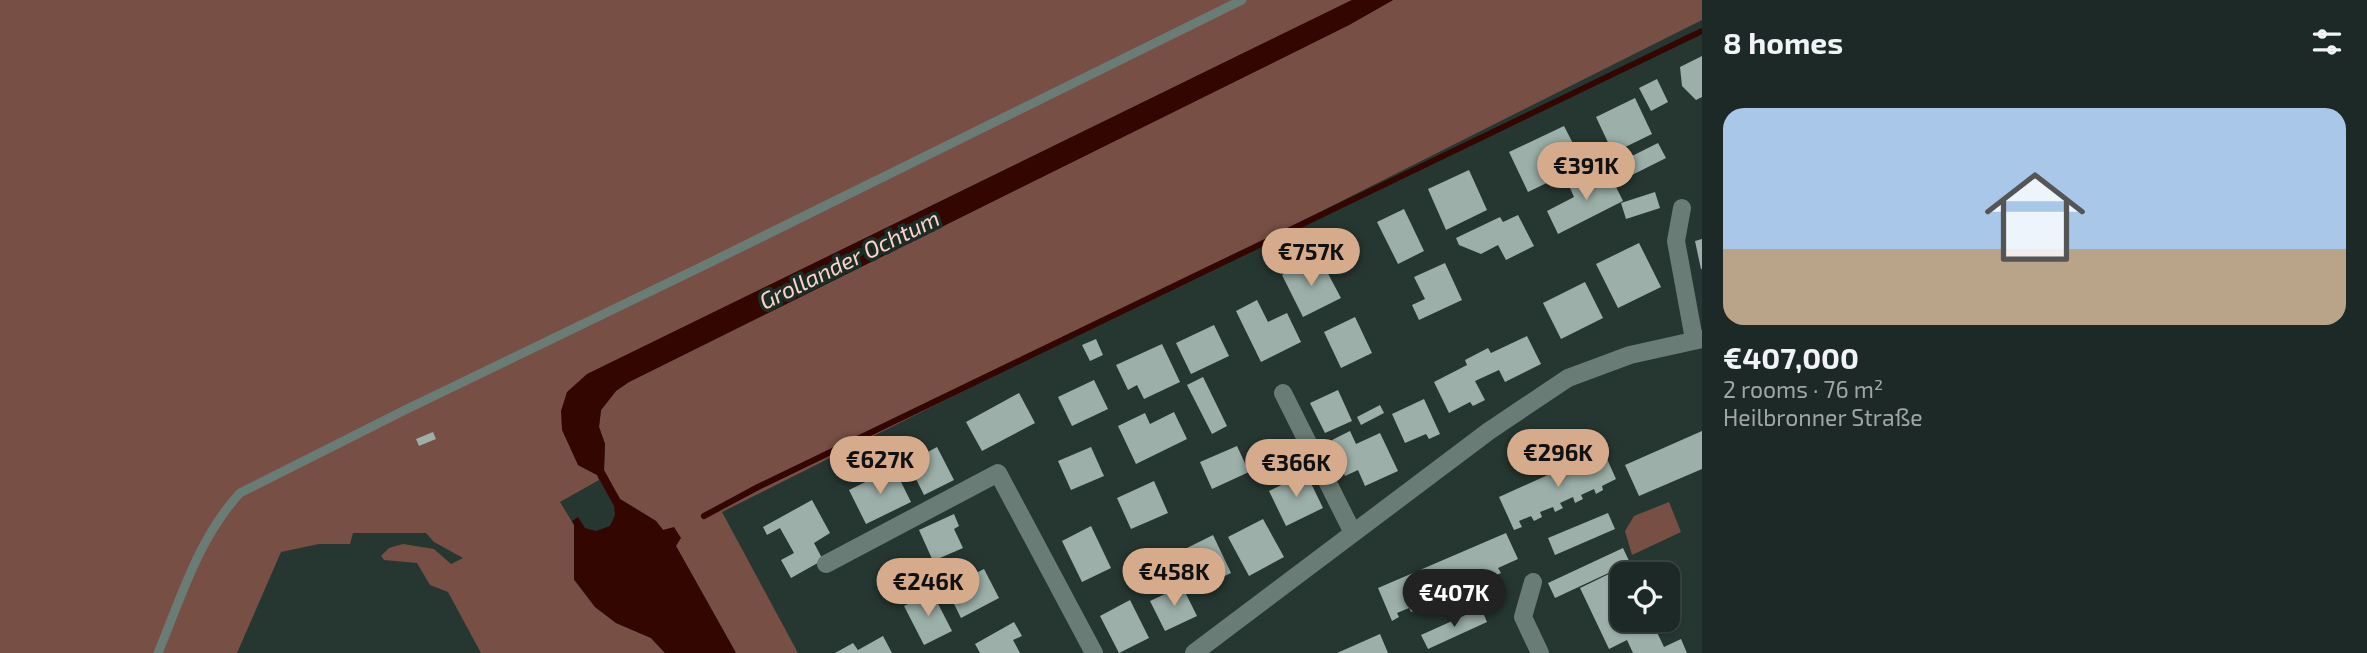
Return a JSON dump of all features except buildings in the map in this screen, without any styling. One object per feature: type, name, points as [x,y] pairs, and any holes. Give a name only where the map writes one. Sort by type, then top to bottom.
[{"type":"street","points":[[1194,653],[1489,431],[1569,378],[1630,355],[1698,339],[1676,241],[1682,208]]},
{"type":"street","points":[[1283,393],[1353,533]]},
{"type":"street","points":[[826,564],[998,474],[1094,653]]},
{"type":"street","points":[[1533,582],[1523,617],[1540,653]]},
{"type":"lane","points":[[158,653],[207,536],[224,510],[240,493],[1242,0]]},
{"type":"shaded area","points":[[0,0],[1352,0],[588,374],[578,465],[597,475],[599,480],[560,502],[574,525],[574,580],[595,607],[616,623],[651,638],[665,653],[481,653],[448,592],[430,585],[417,563],[384,560],[381,556],[389,548],[403,544],[434,549],[451,564],[463,558],[434,542],[426,533],[353,533],[350,544],[319,544],[281,552],[237,653],[0,653]]},
{"type":"shaded area","points":[[1393,0],[1702,0],[1702,20],[722,512],[798,653],[736,653],[676,546],[656,521],[620,499],[604,470],[605,444],[599,427],[601,410],[616,391],[629,382],[1349,25]]},
{"type":"shaded area","points":[[1669,502],[1681,532],[1632,555],[1625,531],[1634,516]]},
{"type":"water","name":"Grollander Ochtum","points":[[1352,0],[1393,0],[1349,25],[629,382],[616,391],[601,410],[599,427],[605,444],[604,470],[620,499],[656,521],[663,530],[674,527],[681,538],[676,546],[736,653],[665,653],[651,638],[616,623],[595,607],[574,579],[572,521],[578,517],[585,528],[596,531],[610,526],[615,515],[614,506],[597,475],[578,465],[562,430],[561,411],[567,392],[587,374]]},
{"type":"waterway","points":[[704,516],[758,487],[1702,31]]}]
